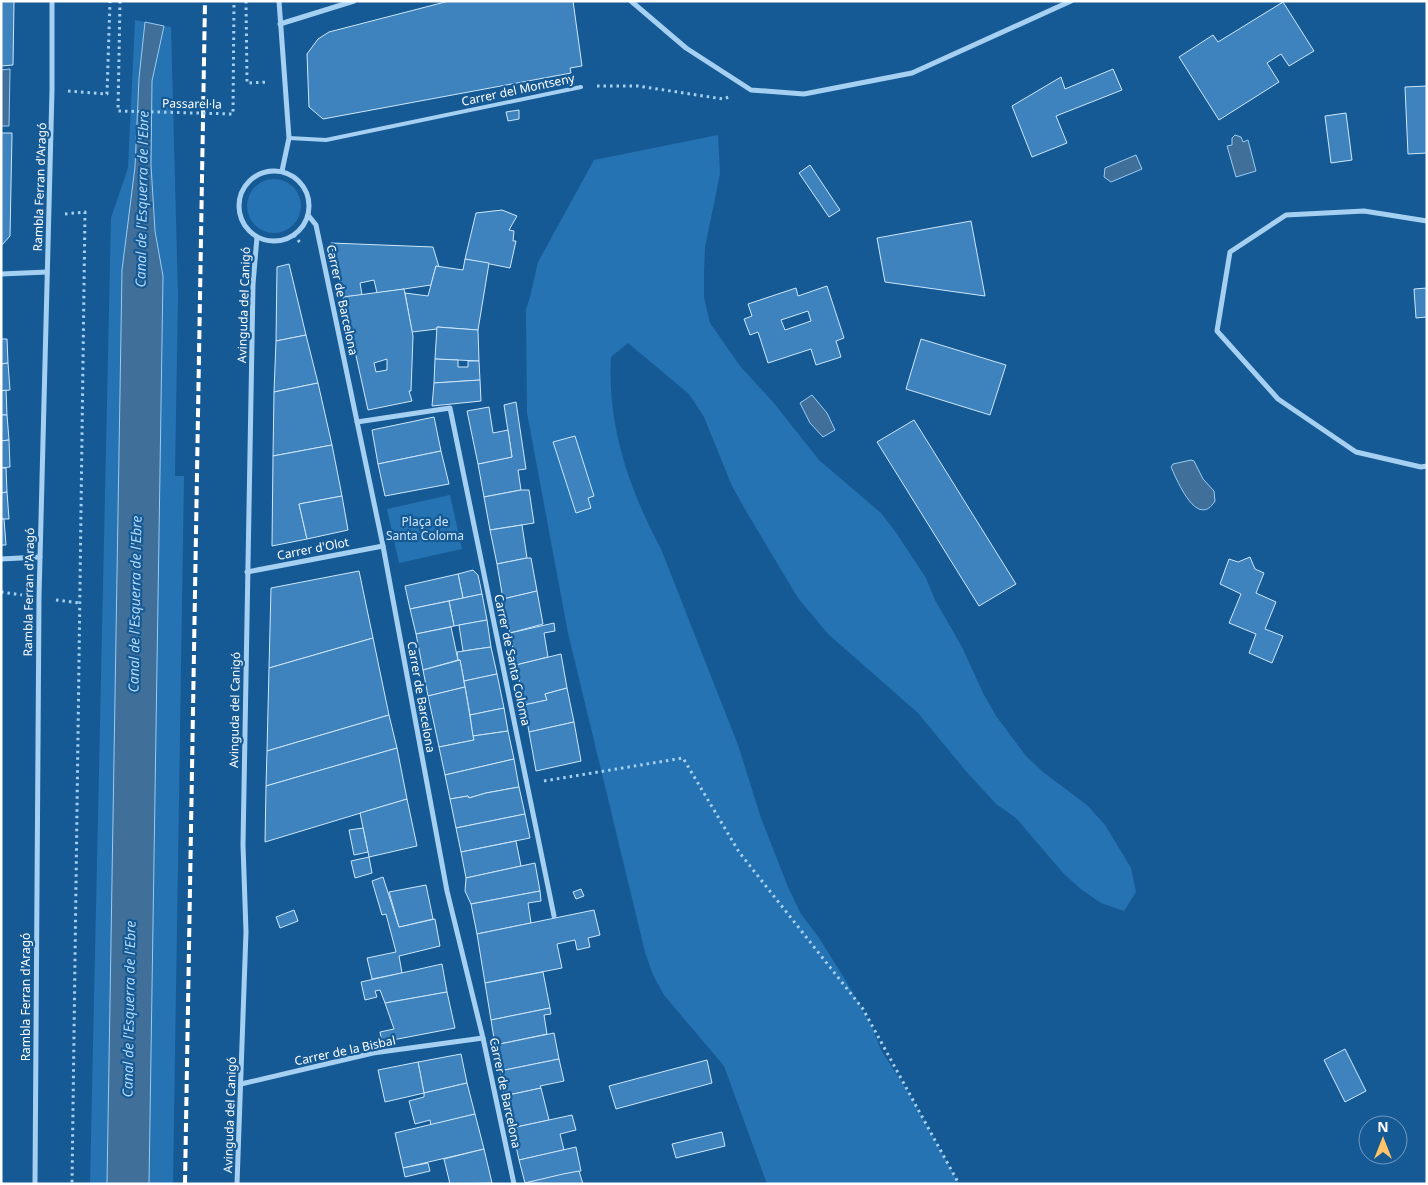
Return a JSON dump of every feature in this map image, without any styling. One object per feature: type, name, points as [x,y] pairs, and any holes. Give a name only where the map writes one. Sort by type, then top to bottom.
[{"type":"street","name":"Rambla Ferran d'Aragó","points":[[34,1184],[40,557],[52,90],[52,1]]},
{"type":"street","points":[[279,1],[289,138],[282,171]]},
{"type":"street","points":[[280,24],[354,1]]},
{"type":"street","points":[[631,1],[686,48],[751,90],[804,94],[912,73],[1071,1]]},
{"type":"street","points":[[271,170],[282,171],[302,183],[310,204],[308,215],[303,226],[294,235],[285,239],[276,241],[257,237],[241,221],[238,210],[239,198],[247,183],[260,173],[271,170]]},
{"type":"street","points":[[1427,221],[1364,212],[1286,215],[1230,252],[1217,331],[1278,399],[1356,452],[1421,467],[1427,466]]},
{"type":"street","name":"Carrer de Barcelona","points":[[308,215],[316,225],[383,546],[447,891],[483,1038],[514,1184]]},
{"type":"street","name":"Avinguda del Canigó","points":[[237,1184],[246,932],[243,845],[247,572],[253,284],[257,237]]},
{"type":"street","points":[[1,274],[47,272]]},
{"type":"street","name":"Carrer de Santa Coloma","points":[[357,422],[450,408],[554,916]]},
{"type":"street","name":"Carrer d'Olot","points":[[247,572],[383,546]]},
{"type":"street","points":[[1,559],[40,557]]},
{"type":"street","name":"Carrer de la Bisbal","points":[[241,1084],[373,1053],[483,1038]]},
{"type":"lane","name":"Carrer del Montseny","points":[[289,138],[326,140],[581,87]]},
{"type":"path","points":[[52,90],[107,94],[110,1]]},
{"type":"path","name":"Passarel·la","points":[[120,1],[118,111],[233,114],[234,1]]},
{"type":"path","points":[[246,1],[247,83],[284,81]]},
{"type":"path","name":"Carrer del Montseny","points":[[581,87],[638,86],[723,99],[751,90]]},
{"type":"path","points":[[72,1184],[85,212]]},
{"type":"path","points":[[527,783],[683,758],[739,852],[863,1009],[958,1184]]},
{"type":"green space","points":[[135,20],[145,22],[139,78],[135,167],[122,270],[107,1184],[90,1184],[111,218],[128,168]]},
{"type":"green space","points":[[164,26],[171,27],[178,296],[175,476],[184,476],[173,1184],[149,1184],[163,276],[155,231],[151,165],[152,81]]},
{"type":"green space","points":[[718,135],[720,174],[705,247],[704,297],[710,323],[740,366],[773,402],[819,460],[881,513],[926,578],[935,600],[962,647],[996,716],[1026,756],[1043,772],[1087,805],[1105,825],[1131,868],[1136,892],[1124,911],[1101,903],[1064,874],[1016,818],[996,804],[965,770],[918,713],[828,634],[798,598],[732,486],[704,417],[689,394],[628,343],[611,357],[613,407],[622,456],[630,480],[649,526],[661,549],[738,745],[761,818],[788,887],[801,914],[819,938],[846,981],[872,1027],[881,1050],[908,1092],[959,1184],[767,1184],[724,1066],[664,995],[653,975],[645,952],[568,633],[527,413],[526,310],[538,262],[594,160]]},
{"type":"green space","points":[[269,179],[279,179],[289,183],[297,191],[301,206],[297,221],[289,229],[279,233],[269,233],[259,229],[251,221],[247,211],[247,201],[251,191],[259,183]]},
{"type":"green space","name":"Plaça de Santa Coloma","points":[[450,495],[462,549],[399,563],[387,509]]},
{"type":"water","name":"Canal de l'Esquerra de l'Ebre","points":[[145,22],[164,26],[152,81],[151,165],[155,231],[163,276],[149,1184],[107,1184],[122,270],[135,167],[139,78]]},
{"type":"water","points":[[10,69],[9,126],[1,126],[1,70]]},
{"type":"water","points":[[1235,135],[1241,137],[1243,142],[1248,140],[1256,171],[1236,177],[1227,146],[1232,145],[1232,138]]},
{"type":"water","points":[[1136,155],[1142,169],[1111,182],[1104,177],[1105,168]]},
{"type":"water","points":[[812,395],[827,413],[835,430],[823,437],[810,423],[800,403]]},
{"type":"water","points":[[1194,461],[1203,479],[1214,491],[1215,501],[1208,508],[1201,510],[1188,500],[1171,467],[1173,464]]},
{"type":"building","points":[[1,1],[14,1],[13,65],[1,66]]},
{"type":"building","points":[[449,1],[573,1],[582,66],[570,68],[571,73],[323,119],[309,107],[307,54],[318,39],[329,32]]},
{"type":"building","points":[[1283,2],[1314,51],[1289,66],[1281,54],[1267,63],[1279,82],[1219,120],[1179,57],[1213,35],[1218,42]]},
{"type":"building","points":[[1113,69],[1122,90],[1056,116],[1067,143],[1032,157],[1012,106],[1061,77],[1065,89]]},
{"type":"building","points":[[1427,86],[1427,153],[1408,154],[1405,87]]},
{"type":"building","points":[[519,110],[519,119],[508,121],[506,112]]},
{"type":"building","points":[[1346,113],[1352,160],[1331,163],[1325,116]]},
{"type":"building","points":[[1,133],[12,133],[10,236],[1,246]]},
{"type":"building","points":[[810,165],[840,210],[829,217],[799,173]]},
{"type":"building","points":[[502,210],[517,216],[509,230],[514,231],[513,241],[516,241],[510,268],[465,259],[476,213]]},
{"type":"building","points":[[971,221],[985,296],[885,282],[877,238]]},
{"type":"building","points":[[331,243],[433,247],[439,267],[436,266],[431,285],[377,293],[374,280],[360,283],[362,295],[343,297]]},
{"type":"building","points":[[465,259],[489,263],[478,330],[437,327],[437,329],[412,332],[405,293],[428,296],[436,266],[463,270]]},
{"type":"building","points":[[289,264],[306,335],[276,341],[277,267]]},
{"type":"building","points":[[827,286],[844,338],[836,341],[841,357],[816,365],[811,349],[768,363],[758,332],[750,335],[744,319],[752,316],[748,304],[796,288],[798,296]],"holes":[[[808,311],[811,321],[785,330],[781,320]]]},
{"type":"building","points":[[1427,288],[1427,317],[1416,318],[1414,289]]},
{"type":"building","points":[[404,289],[413,336],[411,391],[409,391],[412,401],[368,410],[343,297]],"holes":[[[387,359],[387,370],[376,372],[374,363]]]},
{"type":"building","points":[[437,327],[478,330],[479,361],[435,359]]},
{"type":"building","points":[[306,335],[318,383],[274,392],[276,341]]},
{"type":"building","points":[[1,339],[7,339],[8,363],[1,364]]},
{"type":"building","points":[[921,339],[1006,365],[990,415],[906,389]]},
{"type":"building","points":[[435,359],[458,360],[458,367],[468,367],[468,361],[479,361],[480,380],[434,383]]},
{"type":"building","points":[[8,363],[10,390],[1,391],[1,364]]},
{"type":"building","points":[[480,380],[481,401],[432,406],[434,383]]},
{"type":"building","points":[[318,383],[332,445],[273,456],[274,392]]},
{"type":"building","points":[[6,390],[7,415],[1,415],[1,391]]},
{"type":"building","points":[[516,402],[526,469],[518,470],[521,490],[484,497],[478,464],[512,457],[504,405]]},
{"type":"building","points":[[489,407],[493,433],[508,430],[512,457],[478,464],[467,411]]},
{"type":"building","points":[[1,415],[7,415],[9,440],[1,441]]},
{"type":"building","points":[[434,417],[441,451],[378,464],[372,430]]},
{"type":"building","points":[[914,420],[1016,584],[979,606],[877,442]]},
{"type":"building","points":[[575,436],[594,496],[588,498],[591,508],[576,513],[553,442]]},
{"type":"building","points":[[9,440],[10,467],[1,468],[1,441]]},
{"type":"building","points":[[332,445],[342,496],[299,504],[307,539],[272,546],[273,456]]},
{"type":"building","points":[[441,451],[449,484],[385,496],[378,464]]},
{"type":"building","points":[[1,468],[6,468],[7,492],[1,493]]},
{"type":"building","points":[[529,490],[534,523],[490,530],[484,497]]},
{"type":"building","points":[[7,492],[9,519],[1,519],[1,493]]},
{"type":"building","points":[[342,496],[348,530],[307,539],[299,504]]},
{"type":"building","points":[[1,519],[4,519],[6,545],[1,545]]},
{"type":"building","points":[[522,525],[527,558],[497,564],[490,530]]},
{"type":"building","points":[[1250,557],[1255,569],[1264,573],[1256,593],[1276,602],[1265,629],[1283,636],[1272,663],[1249,653],[1256,634],[1229,623],[1241,594],[1220,584],[1229,559],[1238,562]]},
{"type":"building","points":[[531,558],[537,591],[503,599],[497,564]]},
{"type":"building","points":[[473,570],[478,575],[482,594],[463,598],[458,574]]},
{"type":"building","points":[[359,571],[373,638],[269,668],[271,588]]},
{"type":"building","points":[[458,574],[463,598],[410,609],[405,586]]},
{"type":"building","points":[[537,591],[543,624],[510,633],[503,599]]},
{"type":"building","points":[[482,594],[487,620],[454,626],[449,601]]},
{"type":"building","points":[[449,601],[454,626],[416,634],[410,609]]},
{"type":"building","points":[[487,620],[491,647],[463,651],[459,625]]},
{"type":"building","points":[[554,623],[555,631],[544,633],[548,657],[516,665],[510,633]]},
{"type":"building","points":[[451,627],[458,660],[423,670],[416,634]]},
{"type":"building","points":[[373,638],[389,715],[267,751],[269,668]]},
{"type":"building","points":[[491,647],[497,674],[464,681],[457,652]]},
{"type":"building","points":[[561,654],[567,688],[545,694],[547,700],[524,705],[516,665]]},
{"type":"building","points":[[460,660],[465,687],[428,696],[423,670]]},
{"type":"building","points":[[497,674],[504,708],[470,715],[464,681]]},
{"type":"building","points":[[465,687],[474,740],[439,747],[428,696]]},
{"type":"building","points":[[567,688],[574,722],[529,732],[524,705],[547,700],[545,694]]},
{"type":"building","points":[[504,708],[508,731],[473,736],[470,715]]},
{"type":"building","points":[[389,715],[397,748],[266,786],[267,751]]},
{"type":"building","points":[[574,722],[581,761],[536,771],[529,732]]},
{"type":"building","points":[[508,731],[514,759],[445,775],[439,747],[474,740],[473,736]]},
{"type":"building","points":[[397,748],[407,799],[265,842],[266,786]]},
{"type":"building","points":[[514,759],[519,787],[469,798],[468,796],[450,799],[445,775]]},
{"type":"building","points":[[519,787],[525,814],[456,828],[450,799],[468,796],[469,798]]},
{"type":"building","points":[[407,799],[417,846],[369,857],[360,813]]},
{"type":"building","points":[[525,814],[530,838],[461,852],[456,828]]},
{"type":"building","points":[[363,828],[368,852],[354,855],[349,830]]},
{"type":"building","points":[[516,841],[521,866],[466,878],[461,852]]},
{"type":"building","points":[[369,857],[372,873],[355,878],[351,861]]},
{"type":"building","points":[[535,863],[540,891],[471,904],[465,891],[466,878]]},
{"type":"building","points":[[383,877],[399,927],[435,919],[440,946],[399,956],[402,973],[372,979],[367,958],[396,952],[386,914],[382,915],[372,881]]},
{"type":"building","points":[[426,885],[433,919],[399,927],[389,892]]},
{"type":"building","points":[[581,889],[584,896],[576,899],[573,892]]},
{"type":"building","points":[[540,891],[541,901],[528,903],[531,923],[477,934],[471,904]]},
{"type":"building","points":[[294,910],[298,921],[280,928],[276,917]]},
{"type":"building","points":[[594,910],[600,935],[588,938],[590,947],[577,950],[575,940],[557,944],[562,968],[485,983],[477,934]]},
{"type":"building","points":[[442,964],[447,992],[385,1003],[380,990],[375,991],[377,997],[365,1000],[361,982]]},
{"type":"building","points":[[543,972],[550,1008],[491,1020],[485,983]]},
{"type":"building","points":[[447,992],[455,1028],[382,1042],[380,1032],[394,1029],[385,1003]]},
{"type":"building","points":[[550,1008],[551,1014],[544,1015],[547,1034],[495,1045],[491,1020]]},
{"type":"building","points":[[554,1033],[559,1059],[500,1071],[495,1045]]},
{"type":"building","points":[[1345,1049],[1366,1091],[1345,1102],[1324,1060]]},
{"type":"building","points":[[461,1054],[467,1083],[424,1093],[418,1062]]},
{"type":"building","points":[[559,1059],[564,1081],[504,1096],[500,1071]]},
{"type":"building","points":[[707,1060],[712,1083],[616,1109],[609,1086]]},
{"type":"building","points":[[418,1062],[424,1093],[385,1102],[378,1070]]},
{"type":"building","points":[[467,1083],[475,1114],[431,1125],[430,1120],[415,1124],[409,1101],[424,1097],[424,1093]]},
{"type":"building","points":[[541,1088],[549,1120],[512,1128],[504,1096]]},
{"type":"building","points":[[475,1114],[484,1149],[403,1168],[395,1133]]},
{"type":"building","points":[[572,1115],[576,1130],[560,1134],[564,1150],[519,1160],[512,1128]]},
{"type":"building","points":[[722,1132],[725,1146],[676,1158],[672,1144]]},
{"type":"building","points":[[576,1147],[581,1171],[525,1183],[519,1160]]},
{"type":"building","points":[[484,1149],[492,1183],[450,1184],[444,1159]]},
{"type":"building","points":[[428,1163],[430,1171],[405,1177],[403,1168]]},
{"type":"building","points":[[579,1171],[583,1184],[525,1183],[563,1174]]},
{"type":"railway","points":[[185,1184],[205,1]]}]
